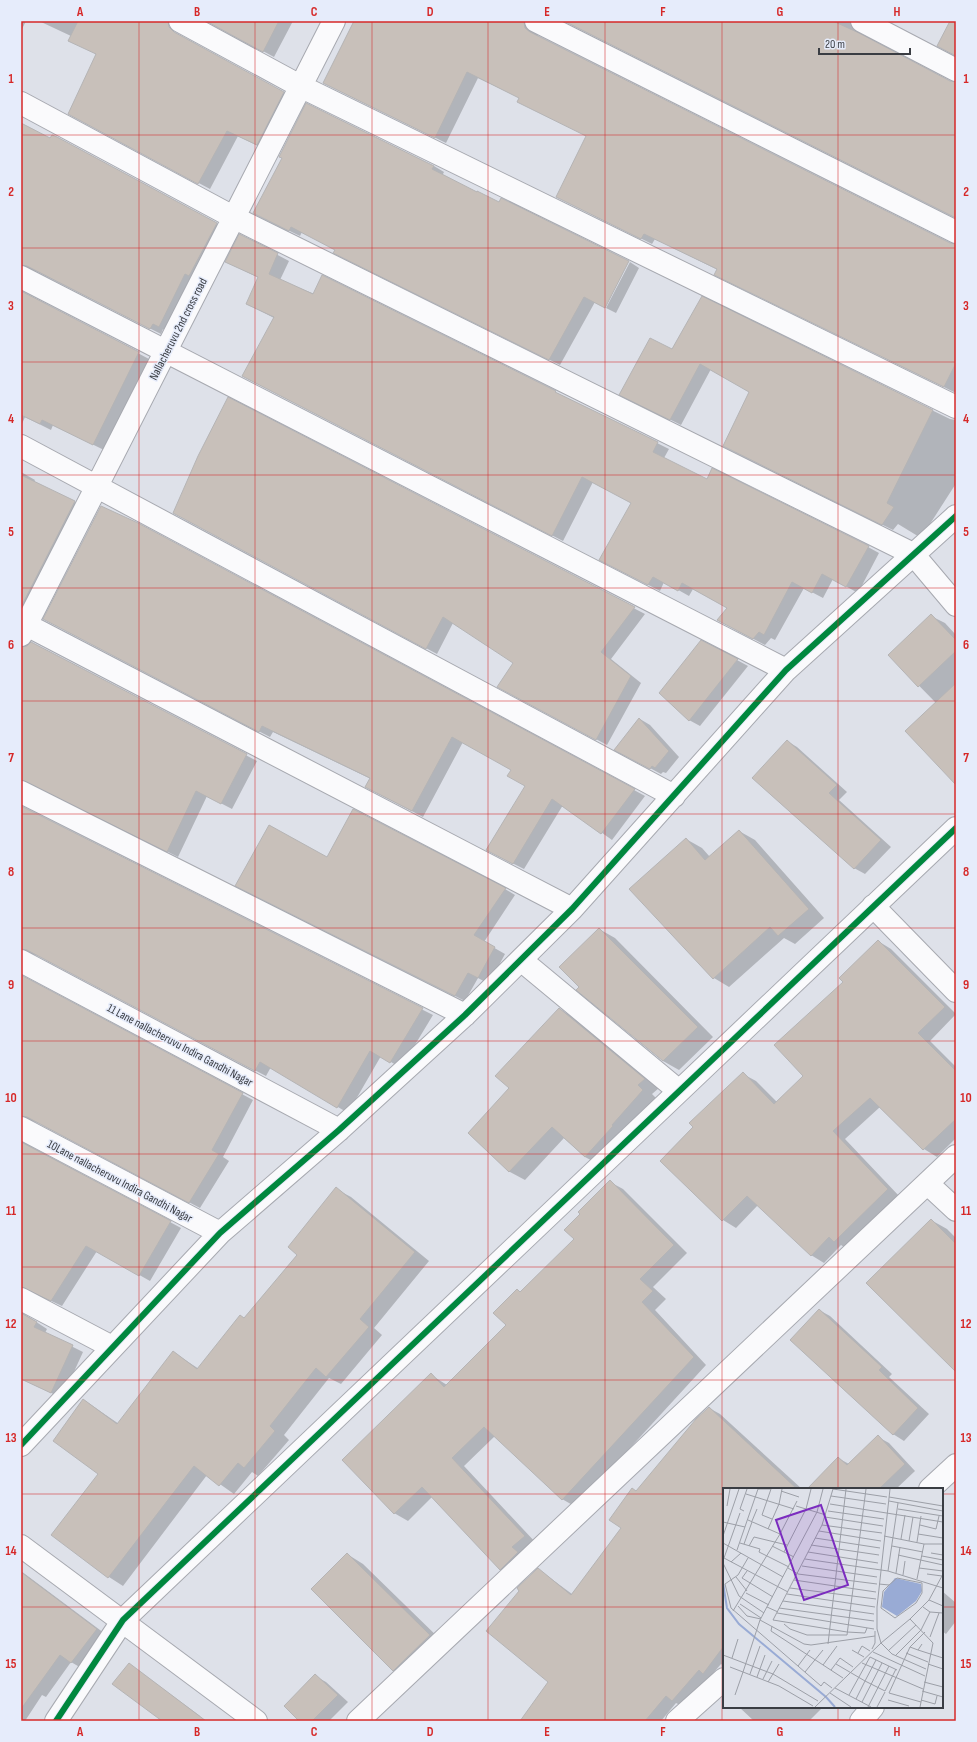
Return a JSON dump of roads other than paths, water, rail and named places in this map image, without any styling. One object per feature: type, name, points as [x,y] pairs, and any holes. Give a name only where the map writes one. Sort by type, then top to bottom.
[{"type":"street","points":[[180,21],[300,86],[956,406]]},
{"type":"street","name":"Nallacheruvu 2nd cross road","points":[[23,627],[167,352],[334,21]]},
{"type":"street","points":[[536,21],[956,232]]},
{"type":"street","points":[[862,21],[956,70]]},
{"type":"street","points":[[21,103],[235,218],[913,554],[956,605]]},
{"type":"street","points":[[21,277],[786,670]]},
{"type":"street","points":[[21,446],[674,796]]},
{"type":"street","points":[[21,1445],[220,1233],[338,1130],[465,1015],[572,909],[786,670],[956,516]]},
{"type":"street","points":[[23,627],[572,909]]},
{"type":"street","points":[[21,792],[465,1015]]},
{"type":"street","points":[[56,1721],[123,1620],[956,828]]},
{"type":"street","points":[[873,906],[956,991]]},
{"type":"street","points":[[521,960],[679,1091]]},
{"type":"street","name":"11 Lane nallacheruvu Indira Gandhi Nagar","points":[[21,961],[338,1130]]},
{"type":"street","name":"10Lane nallacheruvu Indira Gandhi Nagar","points":[[21,1128],[220,1233]]},
{"type":"street","points":[[358,1721],[956,1156]]},
{"type":"street","points":[[928,1184],[956,1210]]},
{"type":"street","points":[[21,1299],[112,1347]]},
{"type":"street","points":[[931,1488],[956,1465]]},
{"type":"street","points":[[21,1546],[123,1620],[256,1721]]},
{"type":"street","points":[[677,1721],[723,1680]]}]
